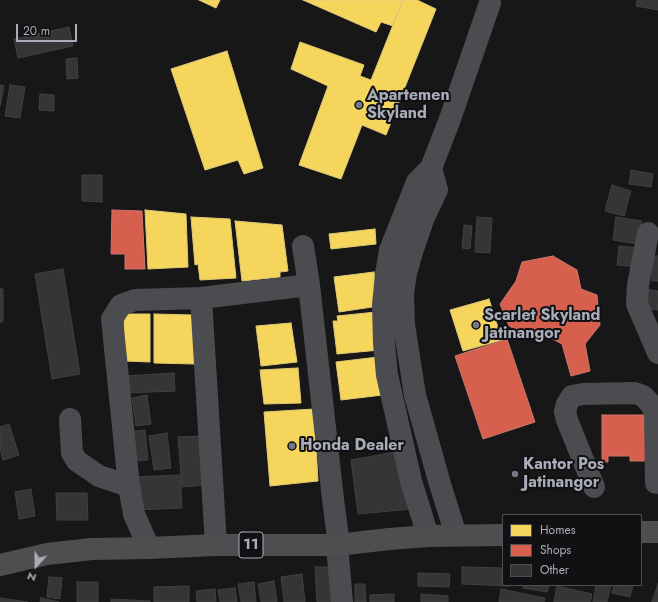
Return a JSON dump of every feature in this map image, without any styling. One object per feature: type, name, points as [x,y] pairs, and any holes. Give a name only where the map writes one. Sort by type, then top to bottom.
[{"type":"highway","points":[[642,532],[658,532]]},
{"type":"highway","name":"11","points":[[0,565],[47,554],[92,549],[216,545],[338,545],[428,536],[502,535]]},
{"type":"street","points":[[428,536],[411,481],[387,376],[382,305],[390,250],[417,182],[431,168],[450,120],[490,3]]},
{"type":"street","points":[[431,168],[437,190],[420,230],[406,273],[403,294],[404,325],[415,395],[456,535]]},
{"type":"street","points":[[648,233],[638,285],[637,304],[658,353]]},
{"type":"street","points":[[303,246],[309,285],[333,499],[342,602]]},
{"type":"street","points":[[149,548],[134,514],[129,486],[112,319],[122,305],[134,300],[202,298],[309,285]]},
{"type":"street","points":[[202,298],[216,545]]},
{"type":"street","points":[[594,488],[567,420],[565,411],[572,396],[583,394],[635,393],[643,396],[648,401],[655,411],[656,483]]},
{"type":"street","points":[[70,418],[72,453],[77,461],[99,476],[129,486]]},
{"type":"building: Homes","points":[[199,0],[220,0],[216,8]]},
{"type":"building: Homes","points":[[303,0],[403,0],[393,26],[381,22],[376,32]]},
{"type":"building: Homes","name":"Apartemen Skyland","points":[[403,0],[417,0],[436,9],[386,135],[362,125],[341,179],[299,165],[328,86],[291,69],[300,42],[364,65],[360,76],[371,80]]},
{"type":"building: Homes","points":[[227,51],[263,168],[244,174],[238,160],[205,170],[171,69]]},
{"type":"building: Homes","points":[[145,210],[186,214],[188,267],[148,269]]},
{"type":"building: Homes","points":[[191,217],[230,219],[236,278],[200,280],[198,264],[195,265]]},
{"type":"building: Homes","points":[[235,221],[282,225],[288,271],[280,272],[280,277],[242,281]]},
{"type":"building: Homes","points":[[375,229],[376,244],[331,249],[329,234]]},
{"type":"building: Homes","points":[[374,272],[379,306],[339,312],[334,277]]},
{"type":"building: Homes","name":"Scarlet Skyland Jatinangor","points":[[489,299],[502,340],[463,351],[450,310]]},
{"type":"building: Homes","points":[[376,312],[380,350],[337,354],[333,321],[338,321],[337,316]]},
{"type":"building: Homes","points":[[124,314],[150,314],[150,362],[124,361]]},
{"type":"building: Homes","points":[[154,314],[193,315],[195,364],[154,363]]},
{"type":"building: Homes","points":[[291,323],[297,362],[261,366],[256,326]]},
{"type":"building: Homes","points":[[378,357],[383,395],[341,400],[336,362]]},
{"type":"building: Homes","points":[[298,368],[301,403],[264,404],[260,370]]},
{"type":"building: Homes","name":"Honda Dealer","points":[[314,409],[318,481],[270,486],[264,412]]},
{"type":"building: Shops","points":[[112,210],[142,211],[145,269],[125,269],[125,254],[111,254]]},
{"type":"building: Shops","points":[[553,256],[577,270],[581,289],[597,295],[600,325],[585,344],[590,371],[571,376],[562,344],[538,331],[529,336],[509,326],[500,304],[516,281],[522,262]]},
{"type":"building: Shops","points":[[507,339],[535,422],[483,439],[455,356]]},
{"type":"building: Shops","points":[[602,415],[645,415],[646,461],[630,461],[630,456],[608,456],[608,462],[602,462]]},
{"type":"building: Other","points":[[637,0],[658,0],[658,10],[636,6]]},
{"type":"building: Other","points":[[69,27],[73,46],[18,58],[14,39]]},
{"type":"building: Other","points":[[77,58],[78,78],[67,79],[66,59]]},
{"type":"building: Other","points":[[0,85],[4,86],[0,106]]},
{"type":"building: Other","points":[[10,85],[25,87],[20,118],[5,116]]},
{"type":"building: Other","points":[[40,94],[54,95],[54,111],[39,110]]},
{"type":"building: Other","points":[[631,170],[653,174],[651,187],[629,184]]},
{"type":"building: Other","points":[[82,175],[102,175],[102,202],[82,201]]},
{"type":"building: Other","points":[[612,185],[631,191],[624,216],[605,211]]},
{"type":"building: Other","points":[[477,217],[492,218],[490,253],[475,252]]},
{"type":"building: Other","points":[[616,217],[642,221],[638,244],[613,240]]},
{"type":"building: Other","points":[[464,225],[472,226],[470,249],[462,248]]},
{"type":"building: Other","points":[[619,246],[641,248],[639,267],[617,265]]},
{"type":"building: Other","points":[[652,256],[658,256],[658,281],[652,281]]},
{"type":"building: Other","points":[[63,269],[80,374],[52,379],[35,274]]},
{"type":"building: Other","points":[[0,289],[3,289],[3,322],[0,322]]},
{"type":"building: Other","points":[[645,289],[658,291],[658,310],[643,308]]},
{"type":"building: Other","points":[[174,373],[175,391],[125,393],[124,376]]},
{"type":"building: Other","points":[[147,395],[151,424],[136,426],[132,398]]},
{"type":"building: Other","points":[[9,424],[19,455],[3,460],[0,449],[0,427]]},
{"type":"building: Other","points":[[145,430],[148,460],[130,461],[128,432]]},
{"type":"building: Other","points":[[167,433],[171,468],[154,470],[149,436]]},
{"type":"building: Other","points":[[201,436],[206,485],[182,487],[178,437]]},
{"type":"building: Other","points":[[401,451],[412,509],[358,514],[351,460]]},
{"type":"building: Other","points":[[180,475],[182,508],[137,510],[135,477]]},
{"type":"building: Other","points":[[31,489],[35,516],[19,519],[15,492]]},
{"type":"building: Other","points":[[56,493],[87,493],[88,520],[57,520]]},
{"type":"building: Other","points":[[315,567],[334,567],[336,602],[317,602]]},
{"type":"building: Other","points":[[462,567],[502,568],[502,586],[462,584]]},
{"type":"building: Other","points":[[418,573],[450,574],[449,587],[418,586]]},
{"type":"building: Other","points":[[302,574],[305,602],[284,602],[281,577]]},
{"type":"building: Other","points":[[49,577],[62,578],[60,599],[47,597]]},
{"type":"building: Other","points":[[274,581],[277,602],[261,602],[258,584]]},
{"type":"building: Other","points":[[77,582],[98,582],[98,602],[77,602]]},
{"type":"building: Other","points":[[254,582],[256,602],[241,602],[238,584]]},
{"type":"building: Other","points":[[355,584],[365,584],[366,602],[355,602]]},
{"type":"building: Other","points":[[658,584],[658,602],[652,602]]},
{"type":"building: Other","points":[[189,586],[189,602],[154,602],[154,587]]},
{"type":"building: Other","points":[[524,586],[549,586],[547,592],[523,588]]},
{"type":"building: Other","points":[[557,586],[592,594],[590,602],[554,602]]},
{"type":"building: Other","points":[[596,586],[611,586],[607,602],[593,602]]},
{"type":"building: Other","points":[[614,586],[633,586],[630,597],[612,593]]},
{"type":"building: Other","points":[[235,588],[237,602],[220,602],[218,590]]},
{"type":"building: Other","points":[[215,589],[216,602],[197,602],[196,591]]},
{"type":"building: Other","points":[[501,589],[545,598],[544,602],[499,602]]},
{"type":"building: Other","points":[[394,594],[394,602],[370,602],[370,595]]},
{"type":"building: Other","points":[[421,594],[448,596],[448,602],[421,602]]},
{"type":"building: Other","points":[[0,598],[28,602],[0,602]]},
{"type":"building: Other","points":[[41,598],[59,602],[40,602]]},
{"type":"building: Other","points":[[111,599],[150,601],[150,602],[111,602]]},
{"type":"place","name":"Apartemen Skyland","points":[[359,105]]},
{"type":"place","name":"Scarlet Skyland Jatinangor","points":[[476,325]]},
{"type":"place","name":"Honda Dealer","points":[[292,446]]},
{"type":"place","name":"Kantor Pos Jatinangor","points":[[515,474]]}]
